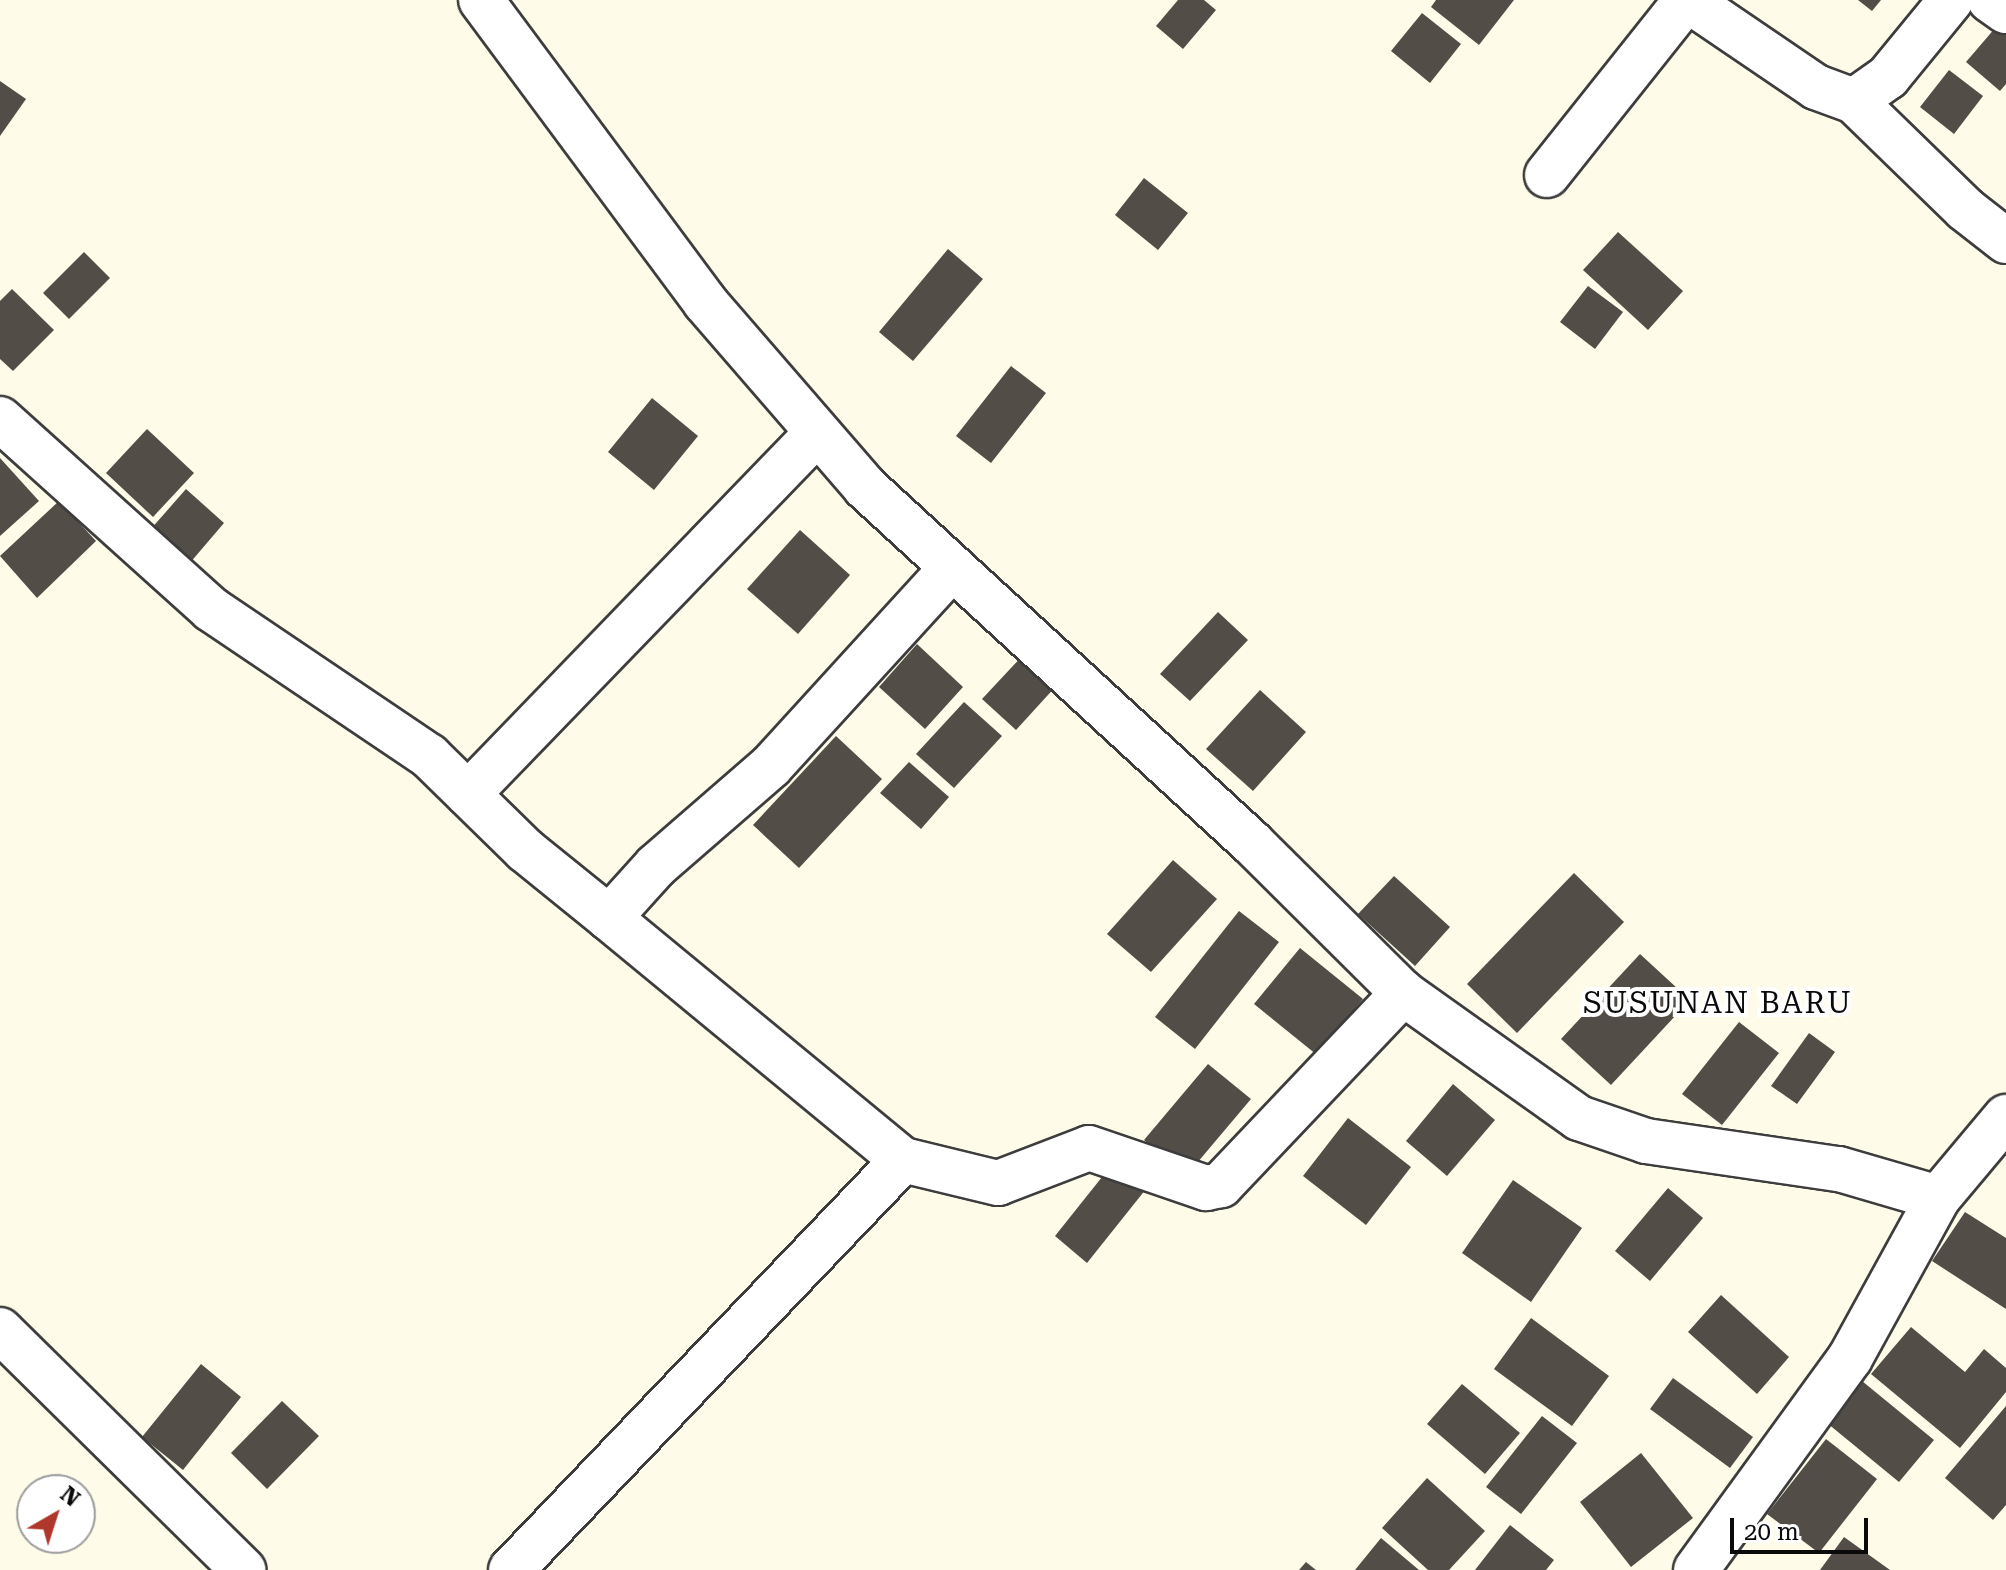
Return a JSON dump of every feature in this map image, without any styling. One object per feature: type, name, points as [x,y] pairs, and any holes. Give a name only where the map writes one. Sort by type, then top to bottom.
[{"type":"street","points":[[481,0],[705,302],[865,487],[1252,843],[1403,993],[1579,1118],[1646,1141],[1839,1169],[1938,1198]]},
{"type":"street","points":[[1547,175],[1687,0],[1816,87],[1854,101],[1965,209],[2006,241]]},
{"type":"street","points":[[1854,101],[1888,77],[1951,0]]},
{"type":"street","points":[[1990,0],[2006,11]]},
{"type":"street","points":[[0,419],[211,609],[429,756],[609,918],[903,1160],[998,1183],[1089,1148],[1213,1189],[1403,993]]},
{"type":"street","points":[[468,794],[817,433]]},
{"type":"street","points":[[609,918],[656,866],[771,766],[952,568]]},
{"type":"street","points":[[1696,1570],[1850,1358],[1938,1198],[2006,1117]]},
{"type":"street","points":[[511,1570],[903,1160]]},
{"type":"street","points":[[0,1330],[243,1570]]},
{"type":"building","points":[[1178,0],[1204,0],[1216,10],[1183,49],[1156,26]]},
{"type":"building","points":[[1436,0],[1514,0],[1479,45],[1431,7]]},
{"type":"building","points":[[1858,0],[1881,0],[1872,11]]},
{"type":"building","points":[[1422,13],[1461,44],[1430,83],[1391,51]]},
{"type":"building","points":[[2002,20],[2006,24],[2006,84],[2000,91],[1966,62]]},
{"type":"building","points":[[1949,70],[1983,96],[1954,134],[1920,107]]},
{"type":"building","points":[[0,81],[26,99],[0,136]]},
{"type":"building","points":[[1144,178],[1188,213],[1158,250],[1115,215]]},
{"type":"building","points":[[1618,232],[1683,291],[1648,330],[1583,270]]},
{"type":"building","points":[[948,249],[983,279],[913,361],[879,332]]},
{"type":"building","points":[[84,252],[110,278],[69,319],[43,293]]},
{"type":"building","points":[[1588,286],[1623,312],[1595,349],[1560,322]]},
{"type":"building","points":[[12,289],[54,330],[13,371],[0,359],[0,301]]},
{"type":"building","points":[[1011,366],[1046,393],[991,463],[956,436]]},
{"type":"building","points":[[652,398],[698,436],[654,490],[608,452]]},
{"type":"building","points":[[147,429],[194,473],[153,517],[106,473]]},
{"type":"building","points":[[0,458],[39,501],[0,536]]},
{"type":"building","points":[[186,489],[224,523],[189,564],[150,530]]},
{"type":"building","points":[[59,501],[96,541],[37,598],[0,556]]},
{"type":"building","points":[[800,530],[850,575],[798,634],[747,589]]},
{"type":"building","points":[[1218,612],[1248,640],[1190,701],[1160,674]]},
{"type":"building","points":[[917,644],[963,687],[925,729],[879,687]]},
{"type":"building","points":[[1025,653],[1058,684],[1016,730],[982,699]]},
{"type":"building","points":[[1260,690],[1306,732],[1253,791],[1206,749]]},
{"type":"building","points":[[964,702],[1002,736],[954,788],[916,754]]},
{"type":"building","points":[[836,736],[882,779],[799,868],[753,825]]},
{"type":"building","points":[[909,762],[949,797],[921,829],[880,793]]},
{"type":"building","points":[[1173,860],[1217,899],[1151,972],[1107,934]]},
{"type":"building","points":[[1574,873],[1624,922],[1517,1033],[1467,984]]},
{"type":"building","points":[[1394,876],[1450,927],[1415,966],[1358,914]]},
{"type":"building","points":[[1239,911],[1279,942],[1195,1049],[1155,1017]]},
{"type":"building","points":[[1300,948],[1363,999],[1317,1055],[1254,1004]]},
{"type":"building","points":[[1640,954],[1690,1000],[1611,1085],[1561,1039]]},
{"type":"building","points":[[1739,1022],[1779,1053],[1722,1125],[1682,1094]]},
{"type":"building","points":[[1809,1033],[1835,1052],[1797,1104],[1771,1086]]},
{"type":"building","points":[[1208,1064],[1251,1099],[1186,1176],[1144,1140]]},
{"type":"building","points":[[1453,1084],[1495,1120],[1447,1176],[1406,1141]]},
{"type":"building","points":[[1348,1118],[1411,1167],[1366,1225],[1303,1176]]},
{"type":"building","points":[[1114,1162],[1146,1189],[1087,1263],[1055,1236]]},
{"type":"building","points":[[1513,1180],[1582,1228],[1531,1302],[1462,1253]]},
{"type":"building","points":[[1668,1188],[1703,1218],[1650,1281],[1615,1251]]},
{"type":"building","points":[[1965,1212],[2006,1238],[2006,1309],[1932,1261]]},
{"type":"building","points":[[1721,1295],[1789,1357],[1757,1394],[1688,1332]]},
{"type":"building","points":[[1531,1318],[1609,1376],[1572,1426],[1494,1369]]},
{"type":"building","points":[[1911,1327],[1965,1372],[1984,1349],[2006,1368],[2006,1392],[1960,1448],[1871,1374]]},
{"type":"building","points":[[201,1364],[241,1397],[183,1470],[142,1437]]},
{"type":"building","points":[[1673,1378],[1753,1437],[1730,1468],[1650,1409]]},
{"type":"building","points":[[1862,1381],[1934,1440],[1899,1482],[1827,1423]]},
{"type":"building","points":[[1462,1384],[1520,1433],[1485,1474],[1427,1424]]},
{"type":"building","points":[[282,1401],[319,1436],[267,1489],[231,1453]]},
{"type":"building","points":[[2006,1406],[2006,1505],[1993,1520],[1945,1478]]},
{"type":"building","points":[[1542,1416],[1577,1443],[1521,1514],[1486,1487]]},
{"type":"building","points":[[1826,1439],[1877,1479],[1819,1553],[1767,1514]]},
{"type":"building","points":[[1641,1453],[1693,1518],[1631,1567],[1580,1502]]},
{"type":"building","points":[[1427,1478],[1485,1531],[1449,1570],[1428,1570],[1382,1528]]},
{"type":"building","points":[[1510,1525],[1554,1560],[1546,1570],[1475,1570]]},
{"type":"building","points":[[1844,1537],[1890,1570],[1820,1570]]},
{"type":"building","points":[[1381,1538],[1419,1570],[1355,1570]]},
{"type":"building","points":[[1306,1562],[1316,1570],[1299,1570]]},
{"type":"district","name":"SUSUNAN BARU","points":[[1718,1003]]}]
